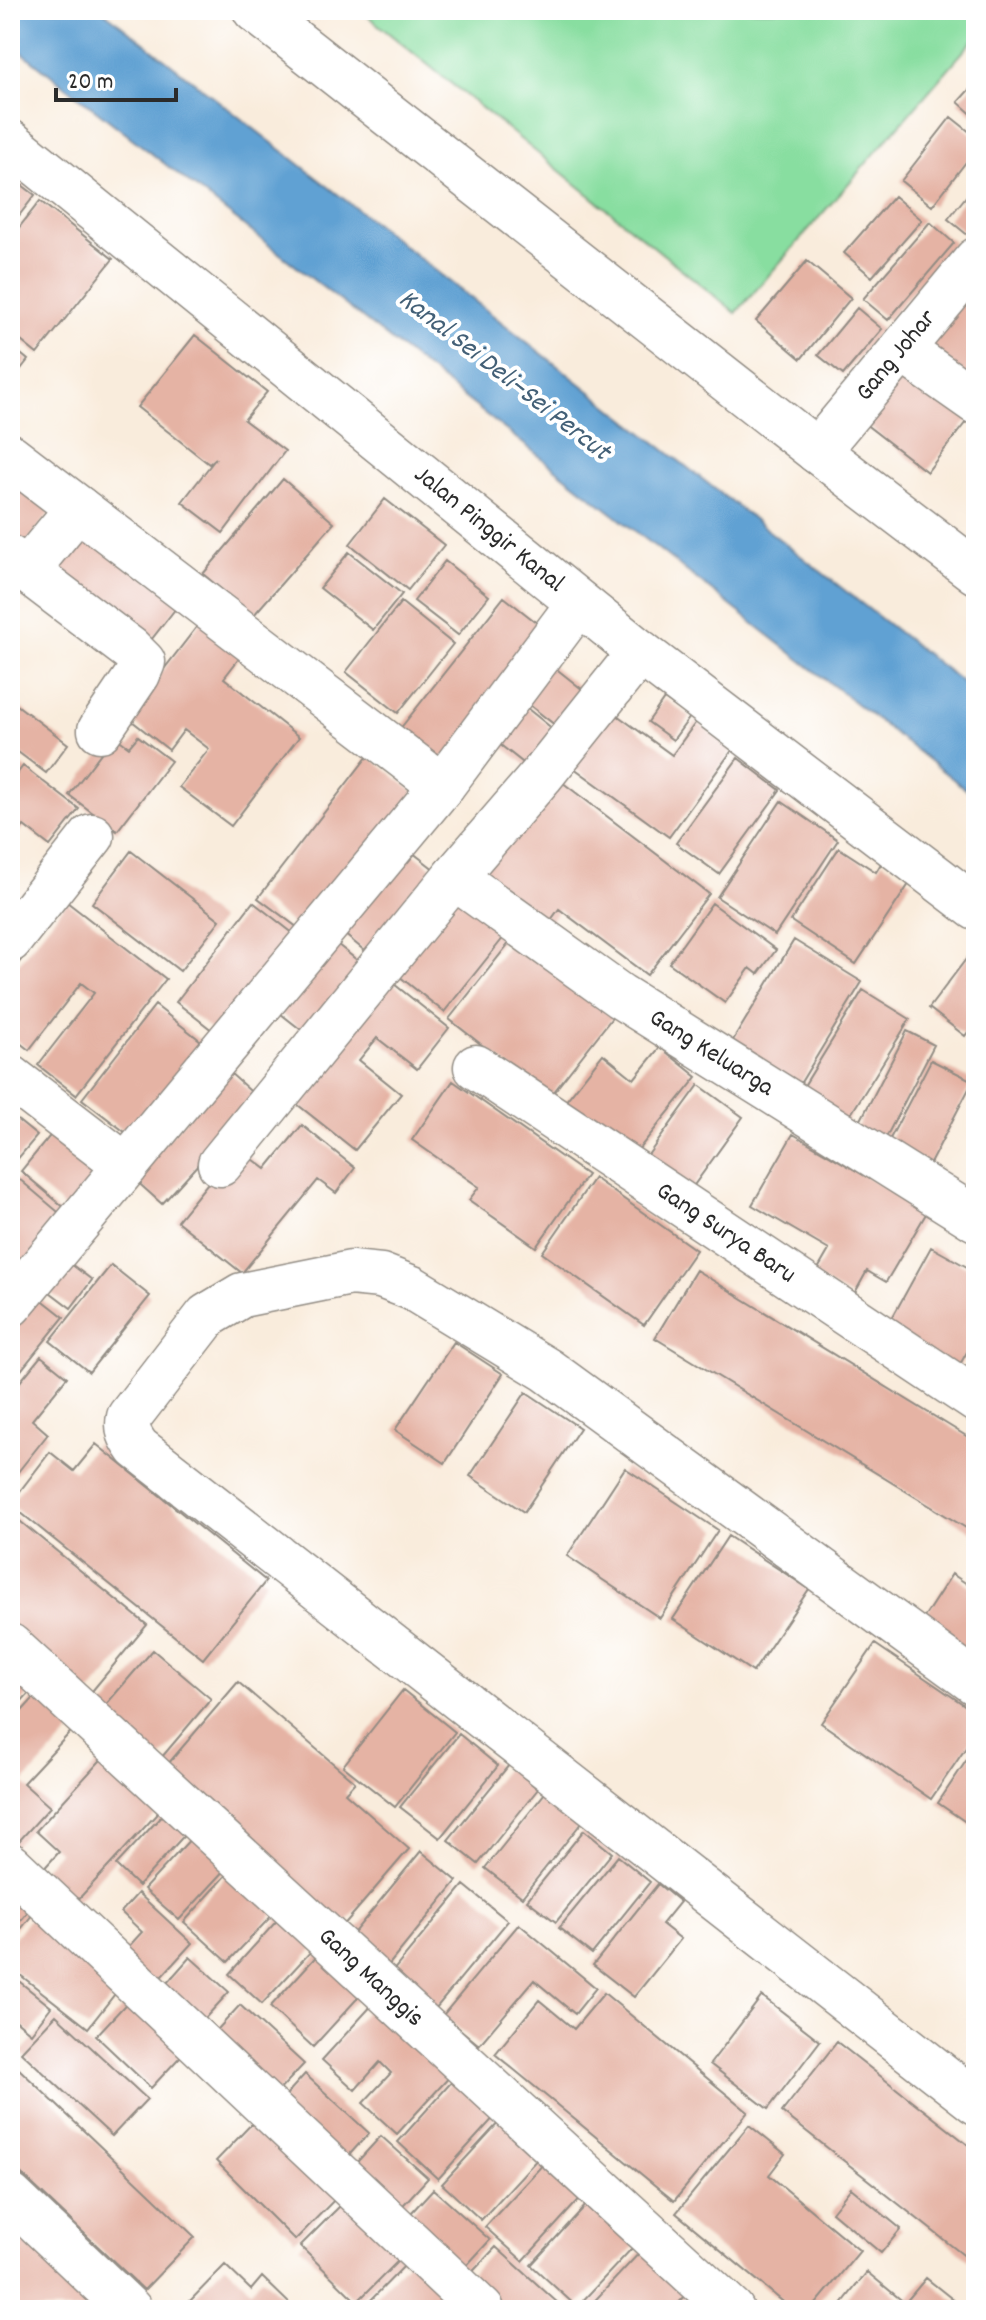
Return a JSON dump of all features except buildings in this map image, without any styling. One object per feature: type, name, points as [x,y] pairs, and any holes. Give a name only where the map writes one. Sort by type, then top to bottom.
[{"type":"street","points":[[255,10],[976,572]]},
{"type":"street","name":"Jalan Pinggir Kanal","points":[[10,142],[640,652],[976,908]]},
{"type":"street","name":"Gang Johar","points":[[817,451],[976,260]]},
{"type":"street","points":[[902,350],[976,402]]},
{"type":"street","points":[[10,456],[442,786]]},
{"type":"street","points":[[78,508],[18,564],[143,662],[100,730]]},
{"type":"street","points":[[10,1305],[442,786],[579,603]]},
{"type":"street","points":[[220,1164],[640,652]]},
{"type":"street","points":[[10,940],[92,836]]},
{"type":"street","name":"Gang Keluarga","points":[[454,877],[620,996],[976,1219]]},
{"type":"street","name":"Gang Surya Baru","points":[[476,1067],[976,1400]]},
{"type":"street","points":[[10,1077],[126,1166]]},
{"type":"street","points":[[976,1683],[547,1370],[412,1288],[381,1276],[351,1273],[242,1295],[207,1316],[129,1417],[127,1427],[130,1438],[138,1448],[976,2102]]},
{"type":"street","name":"Gang Manggis","points":[[10,1646],[732,2310]]},
{"type":"street","points":[[10,1865],[482,2310]]},
{"type":"street","points":[[10,2196],[130,2310]]},
{"type":"green space","points":[[360,10],[976,10],[976,37],[736,313]]},
{"type":"water","name":"Kanal Sei Deli–Sei Percut","points":[[10,10],[102,10],[976,693],[976,797],[10,43]]}]
